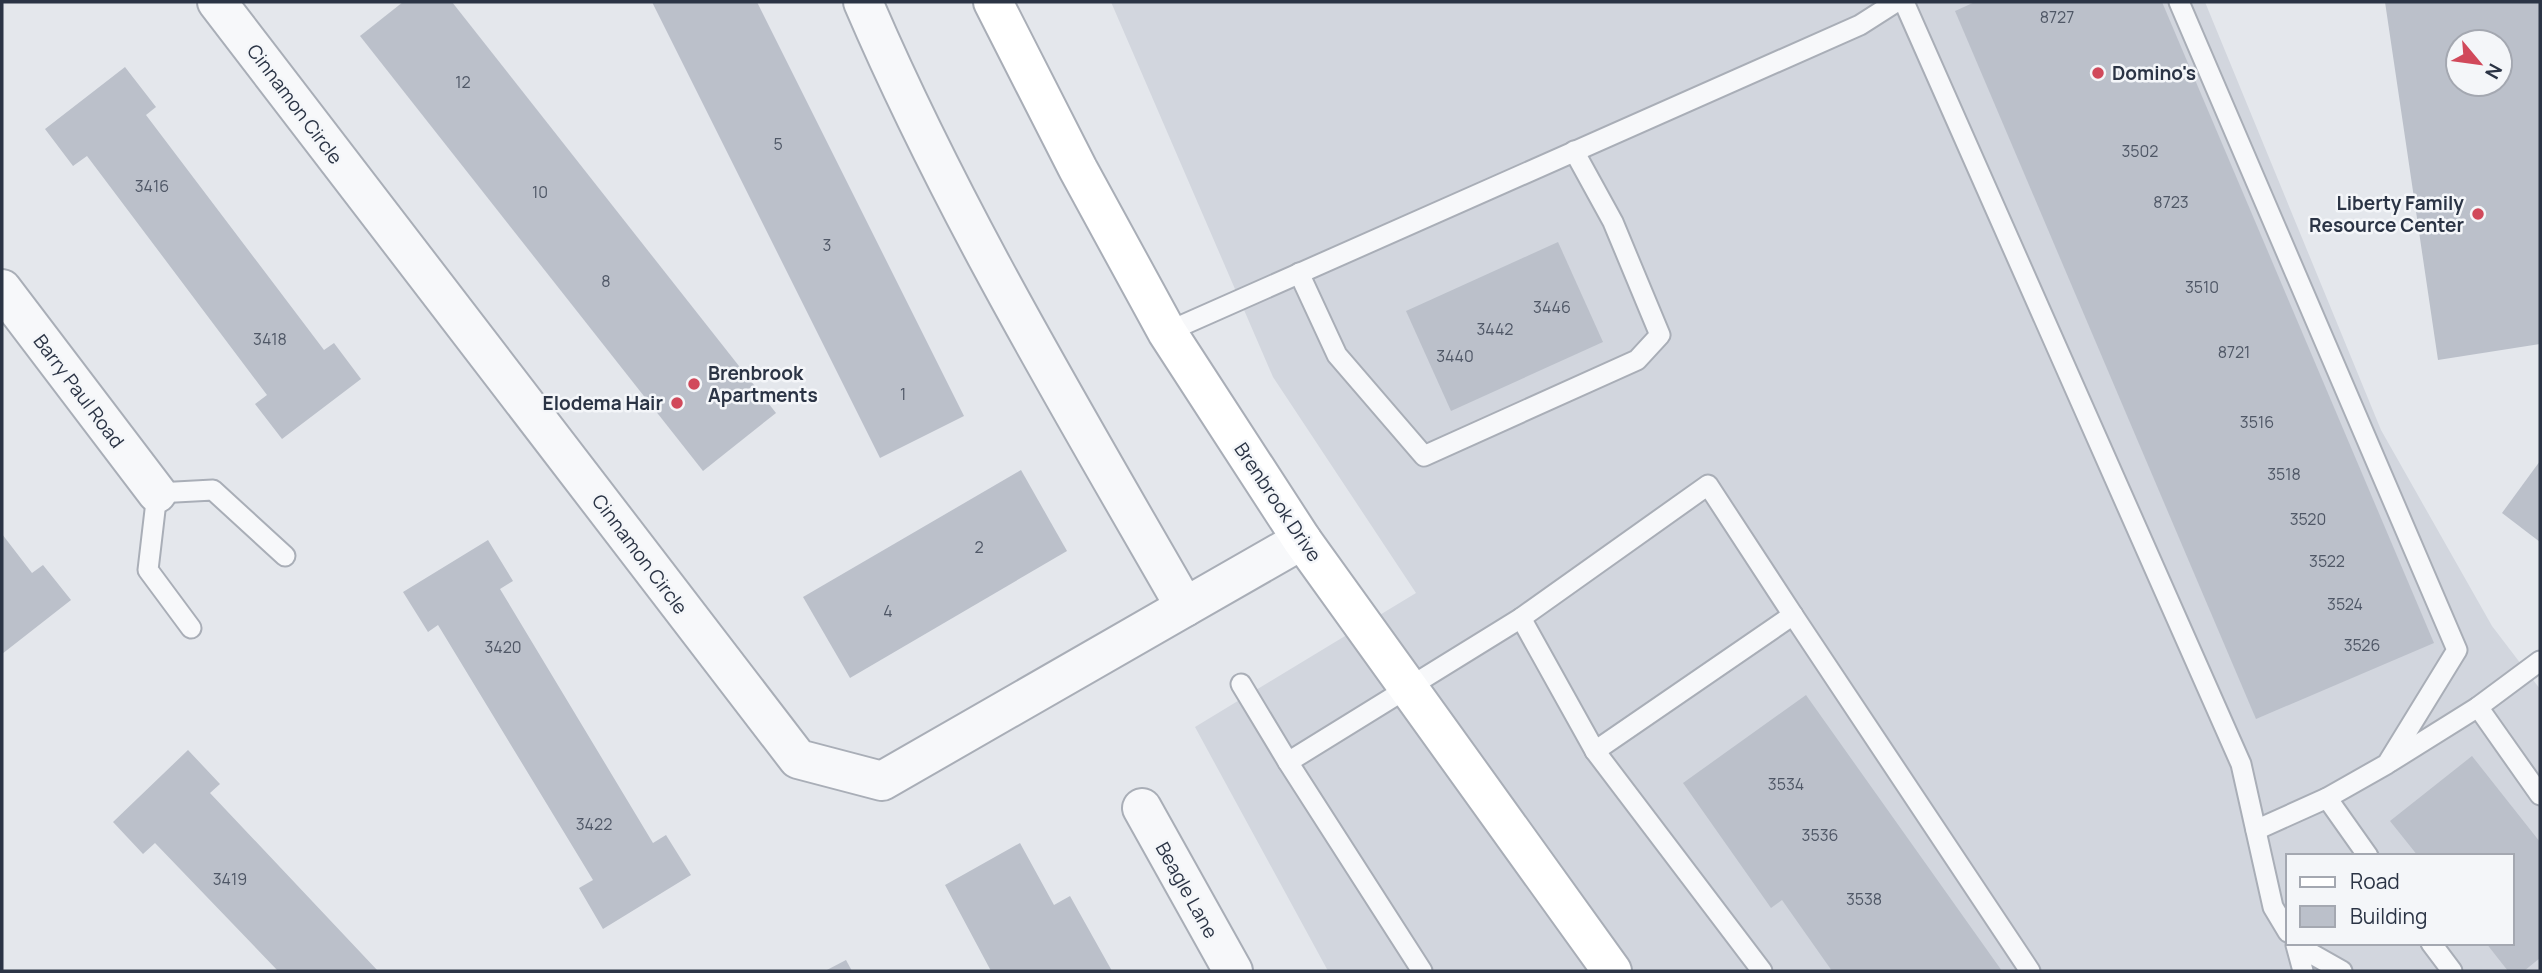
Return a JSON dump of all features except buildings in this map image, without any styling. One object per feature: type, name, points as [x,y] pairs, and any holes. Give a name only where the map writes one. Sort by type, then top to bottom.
[{"type":"street","name":"Cinnamon Circle","points":[[218,2],[797,759],[882,781],[1302,540]]},
{"type":"street","points":[[863,2],[899,85],[1009,299],[1185,607]]},
{"type":"street","name":"Brenbrook Drive","points":[[993,2],[1078,169],[1167,332],[1302,540],[1612,971]]},
{"type":"street","name":"Barry Paul Road","points":[[2,289],[157,493]]},
{"type":"street","name":"Beagle Lane","points":[[1142,808],[1233,971]]},
{"type":"lane","points":[[1167,332],[1860,25],[1896,2]]},
{"type":"lane","points":[[1904,2],[2241,764],[2273,906],[2286,928]]},
{"type":"lane","points":[[2179,2],[2457,650],[2387,764]]},
{"type":"lane","points":[[1299,273],[1337,355],[1424,456],[1637,360],[1660,335],[1613,222],[1574,151]]},
{"type":"lane","points":[[1288,762],[1478,642],[1521,618],[1707,485],[2030,971]]},
{"type":"lane","points":[[191,628],[148,570],[157,493],[214,491],[285,556]]},
{"type":"lane","points":[[1595,751],[1793,615]]},
{"type":"lane","points":[[1521,618],[1595,751],[1762,971]]},
{"type":"lane","points":[[2256,830],[2327,798],[2387,764],[2477,707],[2540,661]]},
{"type":"lane","points":[[1241,684],[1422,971]]},
{"type":"lane","points":[[2477,707],[2540,795]]},
{"type":"lane","points":[[2327,798],[2367,854]]},
{"type":"lane","points":[[2295,945],[2303,971]]},
{"type":"lane","points":[[2301,945],[2342,971]]},
{"type":"lane","points":[[2432,945],[2452,971]]},
{"type":"shaded area","points":[[1111,2],[2205,2],[2381,430],[2492,626],[2540,689],[2540,971],[1328,971],[1195,727],[1416,593],[1273,377]]},
{"type":"place","name":"Domino's","points":[[2098,73]]},
{"type":"place","name":"Liberty Family Resource Center","points":[[2478,214]]},
{"type":"place","name":"Brenbrook Apartments","points":[[694,384]]},
{"type":"place","name":"Elodema Hair","points":[[677,403]]}]
